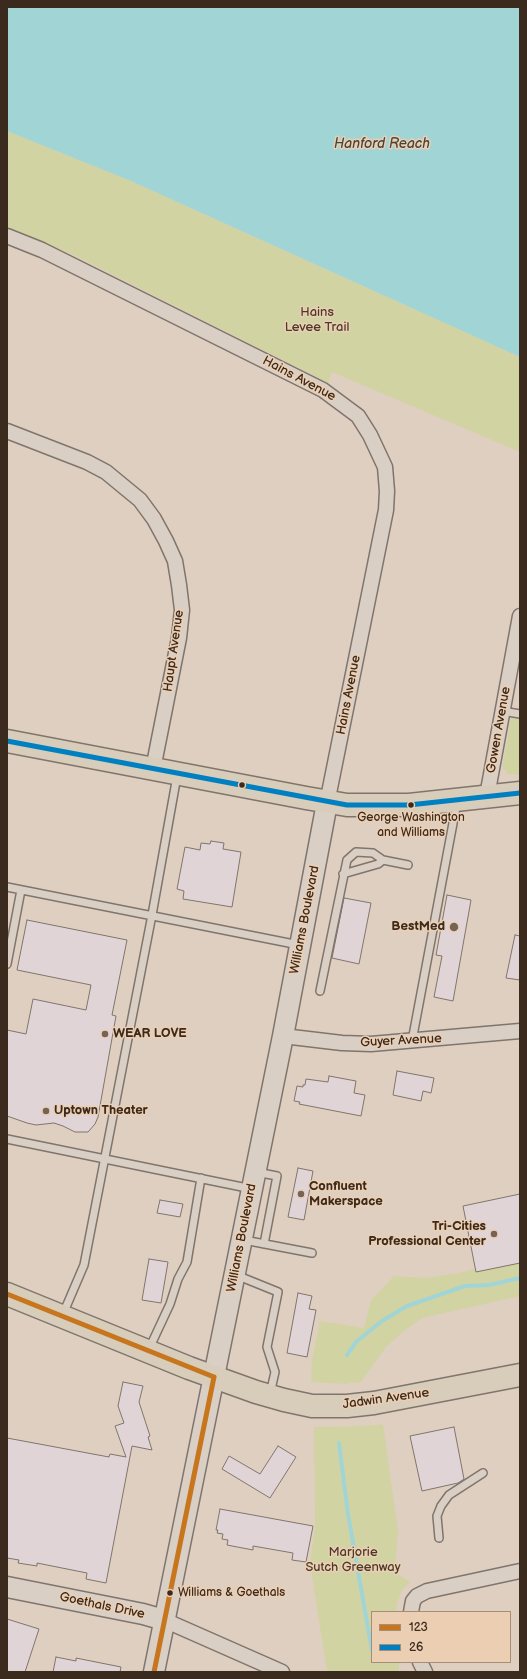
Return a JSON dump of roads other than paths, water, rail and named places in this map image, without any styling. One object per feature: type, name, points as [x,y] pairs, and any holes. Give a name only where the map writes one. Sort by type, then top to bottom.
[{"type":"main road","points":[[7,741],[327,802],[389,806],[520,793]]},
{"type":"main road","name":"Jadwin Avenue","points":[[7,1294],[189,1368],[270,1396],[312,1406],[347,1406],[374,1403],[520,1375]]},
{"type":"street","name":"Hains Avenue","points":[[7,236],[42,250],[323,390],[358,416],[370,435],[385,468],[388,491],[386,510],[327,802]]},
{"type":"street","name":"Haupt Avenue","points":[[7,431],[87,462],[106,472],[140,500],[154,519],[175,561],[182,610],[179,638],[153,769]]},
{"type":"street","name":"Gowen Avenue","points":[[487,796],[520,616]]},
{"type":"street","name":"Williams Boulevard","points":[[154,1672],[301,946],[327,802]]},
{"type":"street","name":"Guyer Avenue","points":[[283,1036],[342,1044],[371,1044],[412,1042],[520,1031]]},
{"type":"street","points":[[411,1611],[412,1604],[415,1599],[427,1591],[520,1571]]},
{"type":"street","name":"Goethals Drive","points":[[7,1587],[142,1614],[164,1620],[282,1672]]},
{"type":"lane","points":[[502,711],[520,714]]},
{"type":"lane","points":[[62,1316],[84,1265],[152,916],[177,774]]},
{"type":"lane","points":[[412,1042],[458,800]]},
{"type":"lane","points":[[320,991],[347,860],[356,852],[373,853],[383,860],[408,865]]},
{"type":"lane","points":[[343,874],[378,864],[383,860]]},
{"type":"lane","points":[[7,887],[301,946]]},
{"type":"lane","points":[[7,964],[21,890]]},
{"type":"lane","points":[[7,1139],[202,1178],[254,1180],[277,1176],[264,1244]]},
{"type":"lane","points":[[148,1351],[170,1304],[178,1279],[187,1262],[202,1178]]},
{"type":"lane","points":[[242,1240],[312,1253]]},
{"type":"lane","points":[[235,1274],[278,1292],[267,1347],[275,1372],[270,1396]]},
{"type":"lane","points":[[439,1538],[437,1516],[440,1506],[449,1495],[483,1473]]},
{"type":"water","name":"Hanford Reach","points":[[7,7],[520,7],[520,357],[131,181],[7,131]]},
{"type":"waterway","points":[[347,1355],[356,1342],[382,1321],[407,1306],[465,1286],[489,1285],[520,1278]]},
{"type":"waterway","points":[[339,1443],[348,1514],[371,1645]]},
{"type":"place","name":"George Washington and Williams","points":[[411,805]]},
{"type":"place","name":"BestMed","points":[[454,927]]},
{"type":"place","name":"WEAR LOVE","points":[[105,1034]]},
{"type":"place","name":"Uptown Theater","points":[[46,1111]]},
{"type":"place","name":"Confluent Makerspace","points":[[301,1194]]},
{"type":"place","name":"Tri-Cities Professional Center","points":[[494,1234]]},
{"type":"place","name":"Williams & Goethals","points":[[170,1593]]},
{"type":"park label","name":"Hains Levee Trail","points":[[317,320]]},
{"type":"park label","name":"Marjorie Sutch Greenway","points":[[353,1560]]}]
